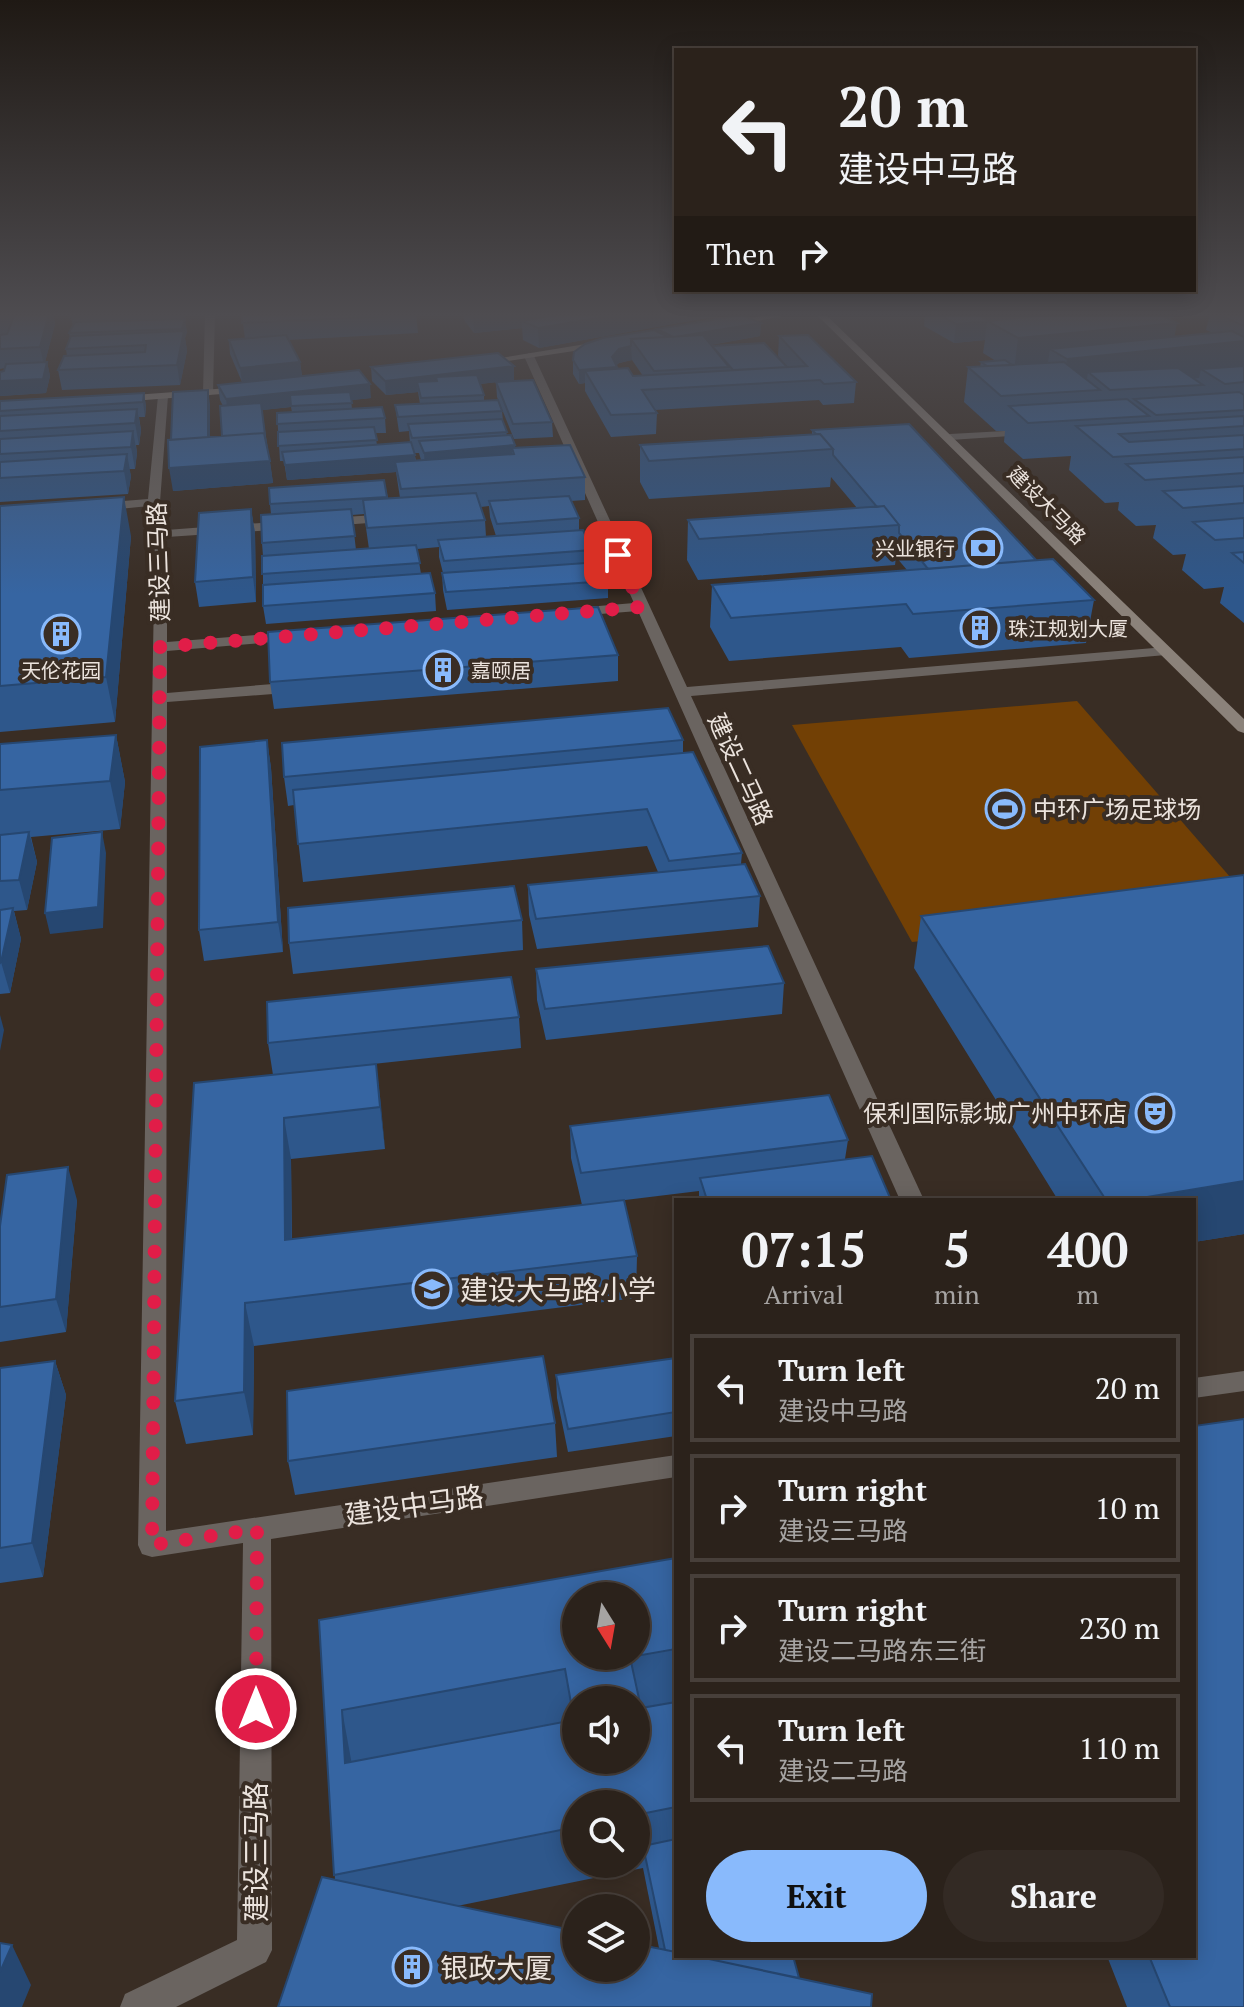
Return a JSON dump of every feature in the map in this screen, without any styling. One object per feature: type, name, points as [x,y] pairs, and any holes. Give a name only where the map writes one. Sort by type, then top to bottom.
[{"type":"street","name":"建设三马路","points":[[152,1545],[161,534],[154,502],[162,407]]},
{"type":"street","name":"建设二马路","points":[[549,407],[588,504],[641,607],[911,1198]]},
{"type":"street","name":"建设大马路","points":[[918,407],[1244,728]]},
{"type":"street","points":[[77,508],[154,502]]},
{"type":"street","points":[[316,523],[409,517]]},
{"type":"street","points":[[161,534],[301,524]]},
{"type":"street","points":[[564,613],[641,607]]},
{"type":"street","points":[[160,647],[315,634]]},
{"type":"street","points":[[680,692],[1166,651]]},
{"type":"street","points":[[160,698],[273,689]]},
{"type":"street","points":[[1196,1388],[1244,1381]]},
{"type":"street","name":"建设中马路","points":[[152,1545],[674,1466]]},
{"type":"street","name":"建设三马路","points":[[138,2007],[254,1950],[257,1529]]},
{"type":"lane","points":[[950,437],[1043,432]]},
{"type":"shaded area","name":"中环广场足球场","points":[[1077,701],[1244,893],[1244,907],[912,942],[792,725]]},
{"type":"building","points":[[0,407],[69,407],[0,411]]},
{"type":"building","points":[[172,407],[208,407],[208,437],[171,440]]},
{"type":"building","points":[[220,407],[261,407],[265,435],[222,436]]},
{"type":"building","points":[[382,407],[385,418],[277,424],[277,413]]},
{"type":"building","points":[[395,407],[500,407],[502,411],[398,417]]},
{"type":"building","points":[[506,407],[545,407],[552,422],[513,424]]},
{"type":"building","points":[[606,407],[653,407],[657,413],[611,415]]},
{"type":"building","points":[[1010,407],[1137,407],[1149,416],[1028,423]]},
{"type":"building","points":[[1145,407],[1244,407],[1244,410],[1156,415]]},
{"type":"building","points":[[137,409],[135,423],[0,431],[0,416]]},
{"type":"building","points":[[1244,416],[1244,426],[1119,434],[1129,442],[1244,435],[1244,449],[1113,457],[1076,426]]},
{"type":"building","points":[[502,419],[507,432],[412,438],[408,424]]},
{"type":"building","points":[[909,424],[1036,560],[928,569],[899,533],[899,525],[884,506],[877,507],[833,455],[833,449],[820,434],[812,430]]},
{"type":"building","points":[[374,427],[377,440],[278,446],[278,432]]},
{"type":"building","points":[[133,431],[131,447],[0,454],[0,439]]},
{"type":"building","points":[[264,433],[270,461],[169,468],[168,440]]},
{"type":"building","points":[[820,434],[833,449],[649,461],[640,445]]},
{"type":"building","points":[[511,435],[515,445],[424,453],[419,441]]},
{"type":"building","points":[[411,442],[415,455],[285,465],[282,452]]},
{"type":"building","points":[[570,445],[585,477],[401,489],[395,462],[514,454],[512,448]]},
{"type":"building","points":[[127,454],[124,471],[0,478],[0,462]]},
{"type":"building","points":[[1244,457],[1244,473],[1145,480],[1126,464]]},
{"type":"building","points":[[384,480],[387,497],[270,504],[269,488]]},
{"type":"building","points":[[1244,486],[1244,503],[1183,508],[1163,491]]},
{"type":"building","points":[[476,493],[485,520],[367,528],[363,500]]},
{"type":"building","points":[[569,496],[579,518],[497,524],[489,501]]},
{"type":"building","name":"天伦花园","points":[[124,497],[106,677],[0,686],[0,506]]},
{"type":"building","points":[[884,506],[899,525],[699,539],[688,520]]},
{"type":"building","points":[[251,509],[253,577],[195,582],[199,513]]},
{"type":"building","points":[[351,509],[355,536],[262,543],[261,515]]},
{"type":"building","points":[[1244,518],[1244,538],[1215,540],[1193,522]]},
{"type":"building","points":[[583,530],[592,550],[444,561],[438,540]]},
{"type":"building","points":[[416,545],[420,563],[262,574],[262,556]]},
{"type":"building","points":[[1244,552],[1244,563],[1232,553]]},
{"type":"building","points":[[1053,559],[1094,600],[913,614],[906,604],[731,618],[712,585]]},
{"type":"building","points":[[600,562],[608,581],[446,592],[442,573]]},
{"type":"building","points":[[430,573],[435,593],[263,606],[263,585]]},
{"type":"building","points":[[598,607],[618,655],[270,682],[268,632]]},
{"type":"building","points":[[668,708],[683,740],[284,777],[282,743]]},
{"type":"building","points":[[116,735],[110,781],[0,790],[0,744]]},
{"type":"building","points":[[267,740],[278,922],[199,930],[200,747]]},
{"type":"building","points":[[693,752],[742,853],[669,861],[647,809],[298,844],[293,790]]},
{"type":"building","points":[[29,832],[19,880],[0,881],[0,835]]},
{"type":"building","points":[[102,832],[98,907],[45,913],[52,838]]},
{"type":"building","points":[[745,864],[760,896],[536,919],[528,885]]},
{"type":"building","points":[[1244,875],[1244,1181],[1141,1198],[1105,1198],[921,916]]},
{"type":"building","points":[[514,886],[522,920],[289,943],[288,908]]},
{"type":"building","points":[[13,908],[1,962],[0,963],[0,910]]},
{"type":"building","points":[[768,946],[784,983],[545,1009],[536,969]]},
{"type":"building","points":[[511,977],[519,1017],[268,1043],[267,1002]]},
{"type":"building","points":[[376,1064],[380,1107],[284,1118],[285,1240],[624,1200],[637,1256],[245,1303],[244,1392],[175,1401],[194,1083]]},
{"type":"building","points":[[829,1095],[848,1140],[581,1173],[570,1126]]},
{"type":"building","points":[[872,1156],[890,1198],[706,1198],[700,1178]]},
{"type":"building","points":[[68,1167],[56,1299],[0,1307],[0,1226],[7,1175]]},
{"type":"building","points":[[543,1356],[555,1423],[288,1461],[287,1391]]},
{"type":"building","points":[[674,1358],[674,1412],[568,1429],[556,1375]]},
{"type":"building","points":[[55,1361],[32,1543],[0,1548],[0,1368]]},
{"type":"building","points":[[1244,1419],[1244,2007],[1170,2007],[1150,1958],[1196,1958],[1196,1426]]},
{"type":"building","points":[[674,1558],[674,1649],[650,1654],[650,1582],[562,1582],[562,1670],[342,1710],[345,1763],[562,1722],[562,1774],[650,1774],[650,1706],[674,1702],[674,1807],[650,1812],[650,1790],[562,1790],[562,1830],[334,1875],[319,1620]]},
{"type":"building","points":[[565,1670],[633,1670],[636,1686],[568,1686]]},
{"type":"building","points":[[674,1839],[674,1952],[665,1950],[650,1878],[650,1845]]},
{"type":"building","points":[[322,1877],[562,1928],[562,1982],[650,1982],[650,1947],[674,1952],[674,1958],[704,1958],[872,1994],[871,2007],[278,2007]]},
{"type":"building","points":[[0,1943],[12,1945],[0,1972]]},
{"type":"building","points":[[704,1958],[794,1958],[799,1978]]},
{"type":"place","name":"兴业银行","points":[[983,548]]},
{"type":"place","name":"珠江规划大厦","points":[[980,628]]},
{"type":"place","name":"天伦花园","points":[[61,634]]},
{"type":"place","name":"嘉颐居","points":[[443,670]]},
{"type":"place","name":"中环广场足球场","points":[[1005,809]]},
{"type":"place","name":"保利国际影城广州中环店","points":[[1155,1113]]},
{"type":"place","name":"建设大马路小学","points":[[432,1289]]},
{"type":"place","name":"银政大厦","points":[[412,1967]]},
{"type":"route","points":[[256,1709],[257,1529],[152,1545],[160,647],[641,607],[618,555]]}]
